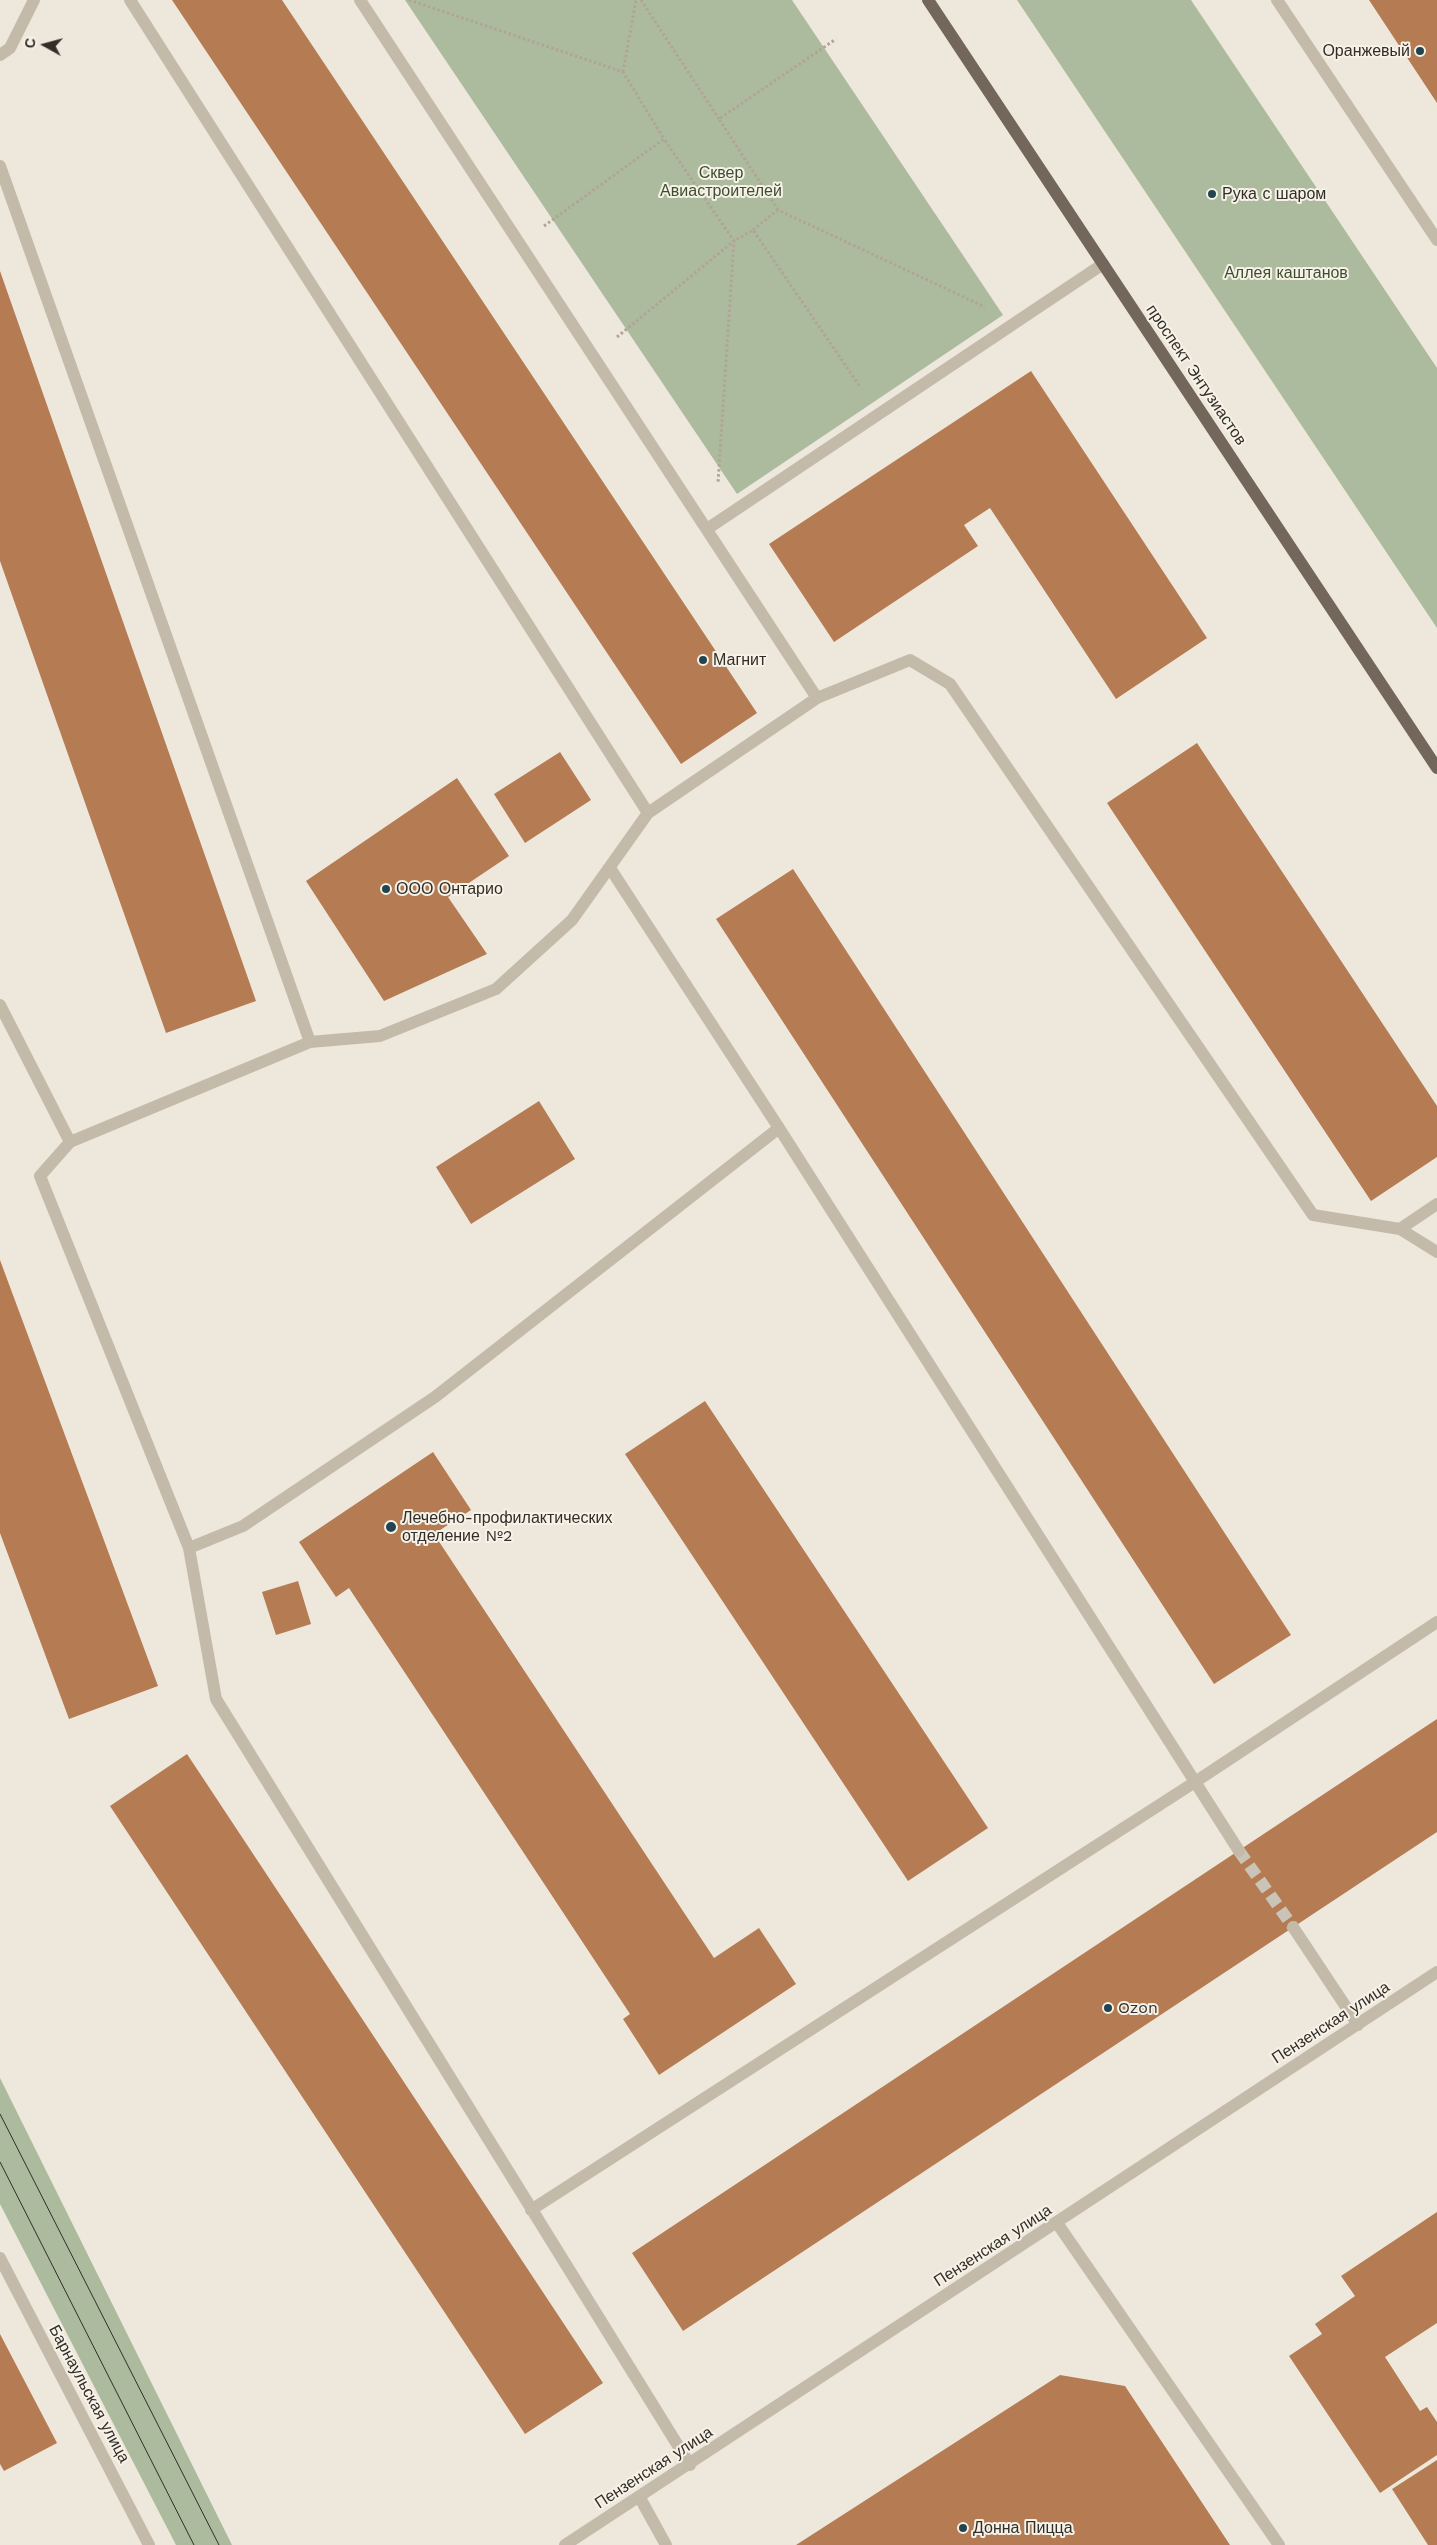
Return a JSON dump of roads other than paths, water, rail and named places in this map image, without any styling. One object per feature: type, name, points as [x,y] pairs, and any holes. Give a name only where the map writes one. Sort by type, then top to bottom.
[{"type":"main road","name":"проспект Энтузиастов","points":[[928,0],[1437,768]]},
{"type":"street","points":[[0,55],[10,48],[34,0]]},
{"type":"street","points":[[130,0],[648,813]]},
{"type":"street","points":[[360,0],[817,698]]},
{"type":"street","points":[[1277,0],[1437,240]]},
{"type":"street","points":[[0,166],[310,1042]]},
{"type":"street","points":[[706,529],[1103,264]]},
{"type":"street","points":[[690,2465],[530,2210],[216,1699],[189,1548],[40,1176],[70,1142],[310,1042],[380,1036],[496,989],[572,920],[648,813],[817,698],[910,660],[950,684],[1314,1215],[1400,1229],[1437,1252]]},
{"type":"street","points":[[610,868],[779,1128],[1238,1851]]},
{"type":"street","points":[[0,1005],[70,1142]]},
{"type":"street","points":[[189,1548],[243,1526],[435,1397],[779,1128]]},
{"type":"street","points":[[1400,1229],[1437,1204]]},
{"type":"street","points":[[530,2210],[1195,1782],[1437,1622]]},
{"type":"street","points":[[1293,1927],[1358,2026]]},
{"type":"street","name":"Пензенская улица","points":[[565,2545],[640,2498],[1358,2026],[1437,1972]]},
{"type":"street","points":[[1057,2223],[1279,2545]]},
{"type":"street","name":"Барнаульская улица","points":[[0,2258],[150,2545]]},
{"type":"street","points":[[640,2498],[666,2545]]},
{"type":"tunnel","points":[[1239,1851],[1293,1927]]},
{"type":"tram line","points":[[0,2114],[219,2545]]},
{"type":"tram line","points":[[0,2162],[194,2545]]},
{"type":"place","name":"Оранжевый","points":[[1420,51]]},
{"type":"place","name":"Рука с шаром","points":[[1212,194]]},
{"type":"place","name":"Магнит","points":[[703,660]]},
{"type":"place","name":"ООО Онтарио","points":[[386,889]]},
{"type":"place","name":"Лечебно-профилактических отделение №2","points":[[391,1527]]},
{"type":"place","name":"Ozon","points":[[1108,2008]]},
{"type":"place","name":"Донна Пицца","points":[[963,2528]]},
{"type":"park label","name":"Сквер Авиастроителей","points":[[721,182]]},
{"type":"park label","name":"Аллея каштанов","points":[[1286,273]]}]
